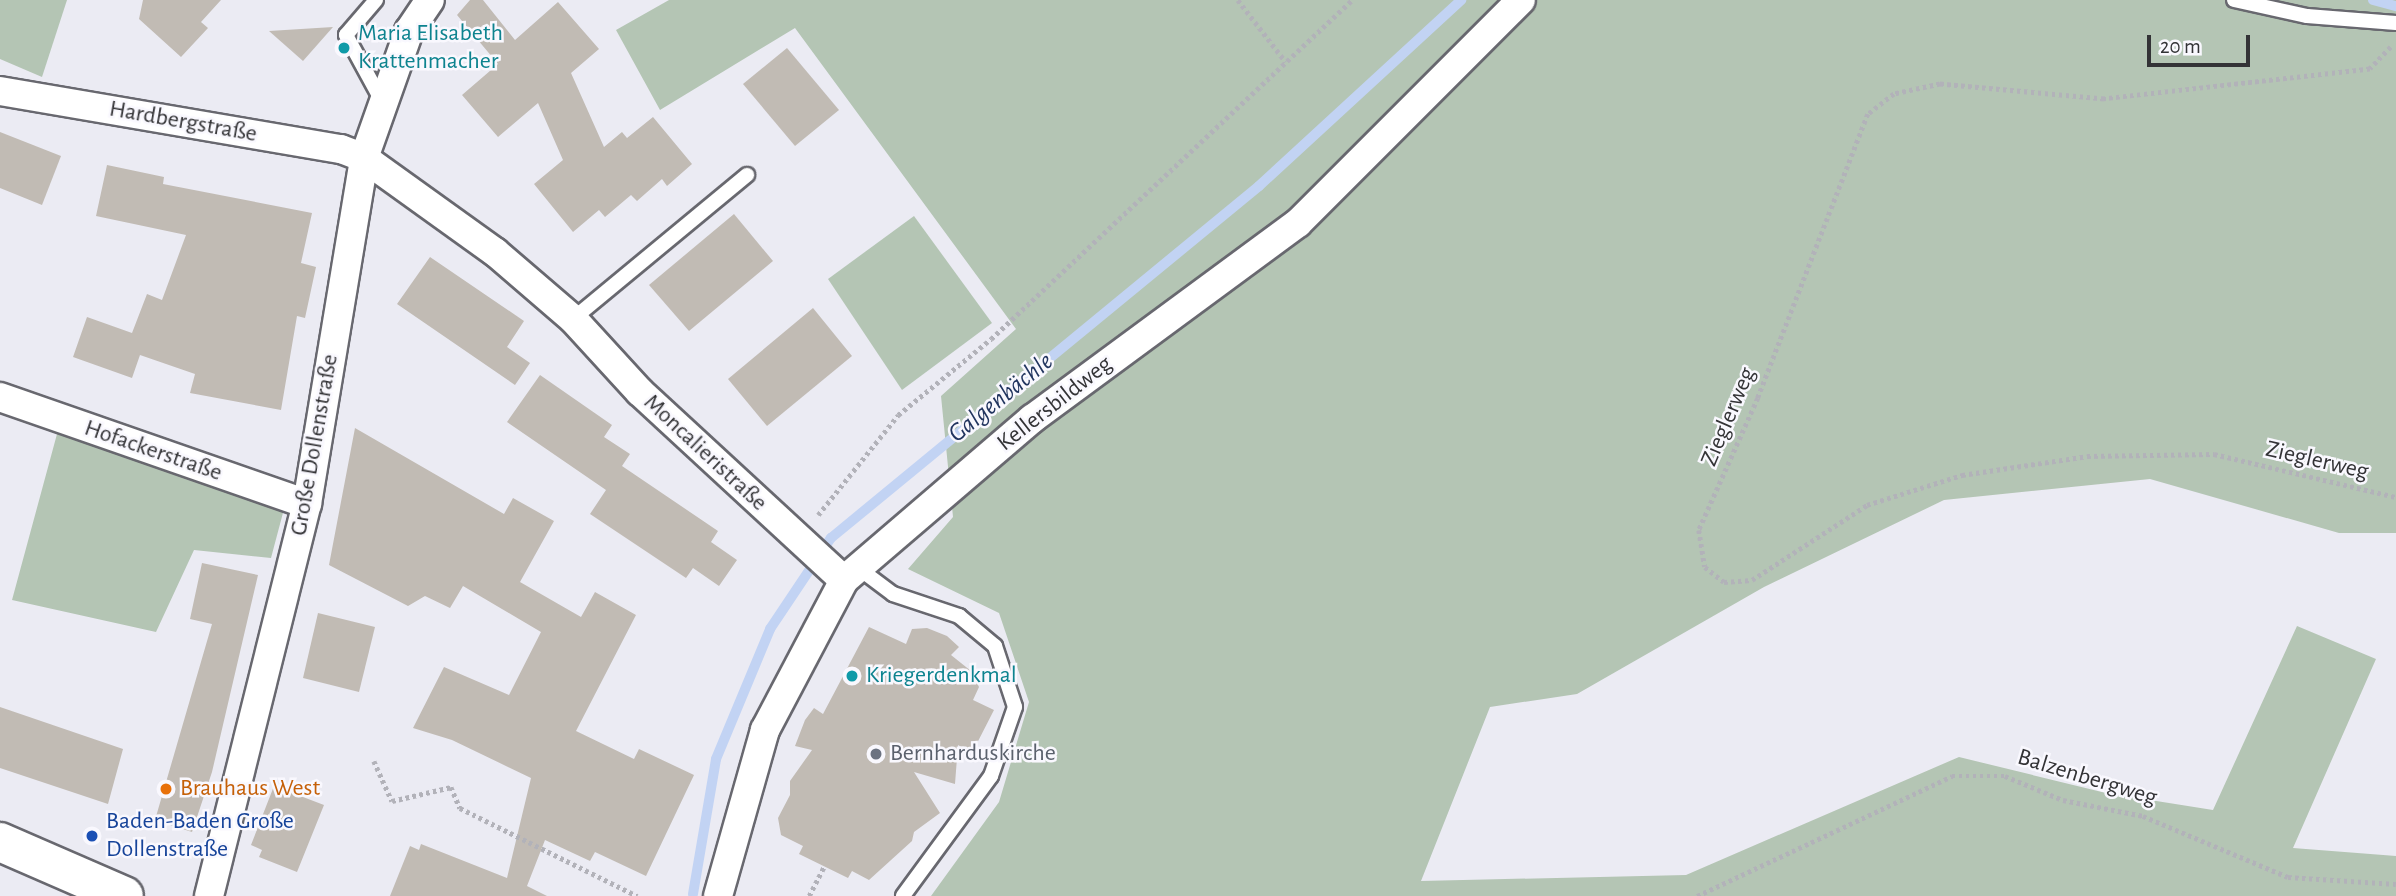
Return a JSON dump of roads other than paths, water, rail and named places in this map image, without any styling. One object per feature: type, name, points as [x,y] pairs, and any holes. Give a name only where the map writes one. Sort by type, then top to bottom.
[{"type":"street","name":"Große Dollenstraße","points":[[209,896],[307,504],[364,158],[409,31],[430,0]]},
{"type":"street","name":"Kellersbildweg","points":[[718,896],[765,730],[843,571],[1031,419],[1297,223],[1521,0]]},
{"type":"street","name":"Hardbergstraße","points":[[0,91],[341,149],[364,158]]},
{"type":"street","name":"Moncalieristraße","points":[[364,158],[495,252],[573,319],[640,392],[802,544],[843,571]]},
{"type":"street","name":"Hofackerstraße","points":[[0,397],[307,504]]},
{"type":"street","points":[[0,842],[124,896]]},
{"type":"lane","points":[[376,0],[346,35],[382,103]]},
{"type":"lane","points":[[2234,0],[2307,16],[2396,23]]},
{"type":"lane","points":[[573,319],[747,175]]},
{"type":"lane","points":[[843,571],[893,594],[959,616],[995,646],[1015,707],[991,776],[904,896]]},
{"type":"waterway","name":"Galgenbächle","points":[[693,894],[716,759],[770,629],[831,538],[1259,186],[1461,0]]},
{"type":"waterway","points":[[2373,0],[2396,6]]},
{"type":"place","name":"Maria Elisabeth Krattenmacher","points":[[344,48]]},
{"type":"place","name":"Kriegerdenkmal","points":[[852,676]]},
{"type":"place","name":"Bernharduskirche","points":[[876,754]]},
{"type":"place","name":"Brauhaus West","points":[[166,789]]},
{"type":"place","name":"Baden-Baden Große Dollenstraße","points":[[92,836]]}]
